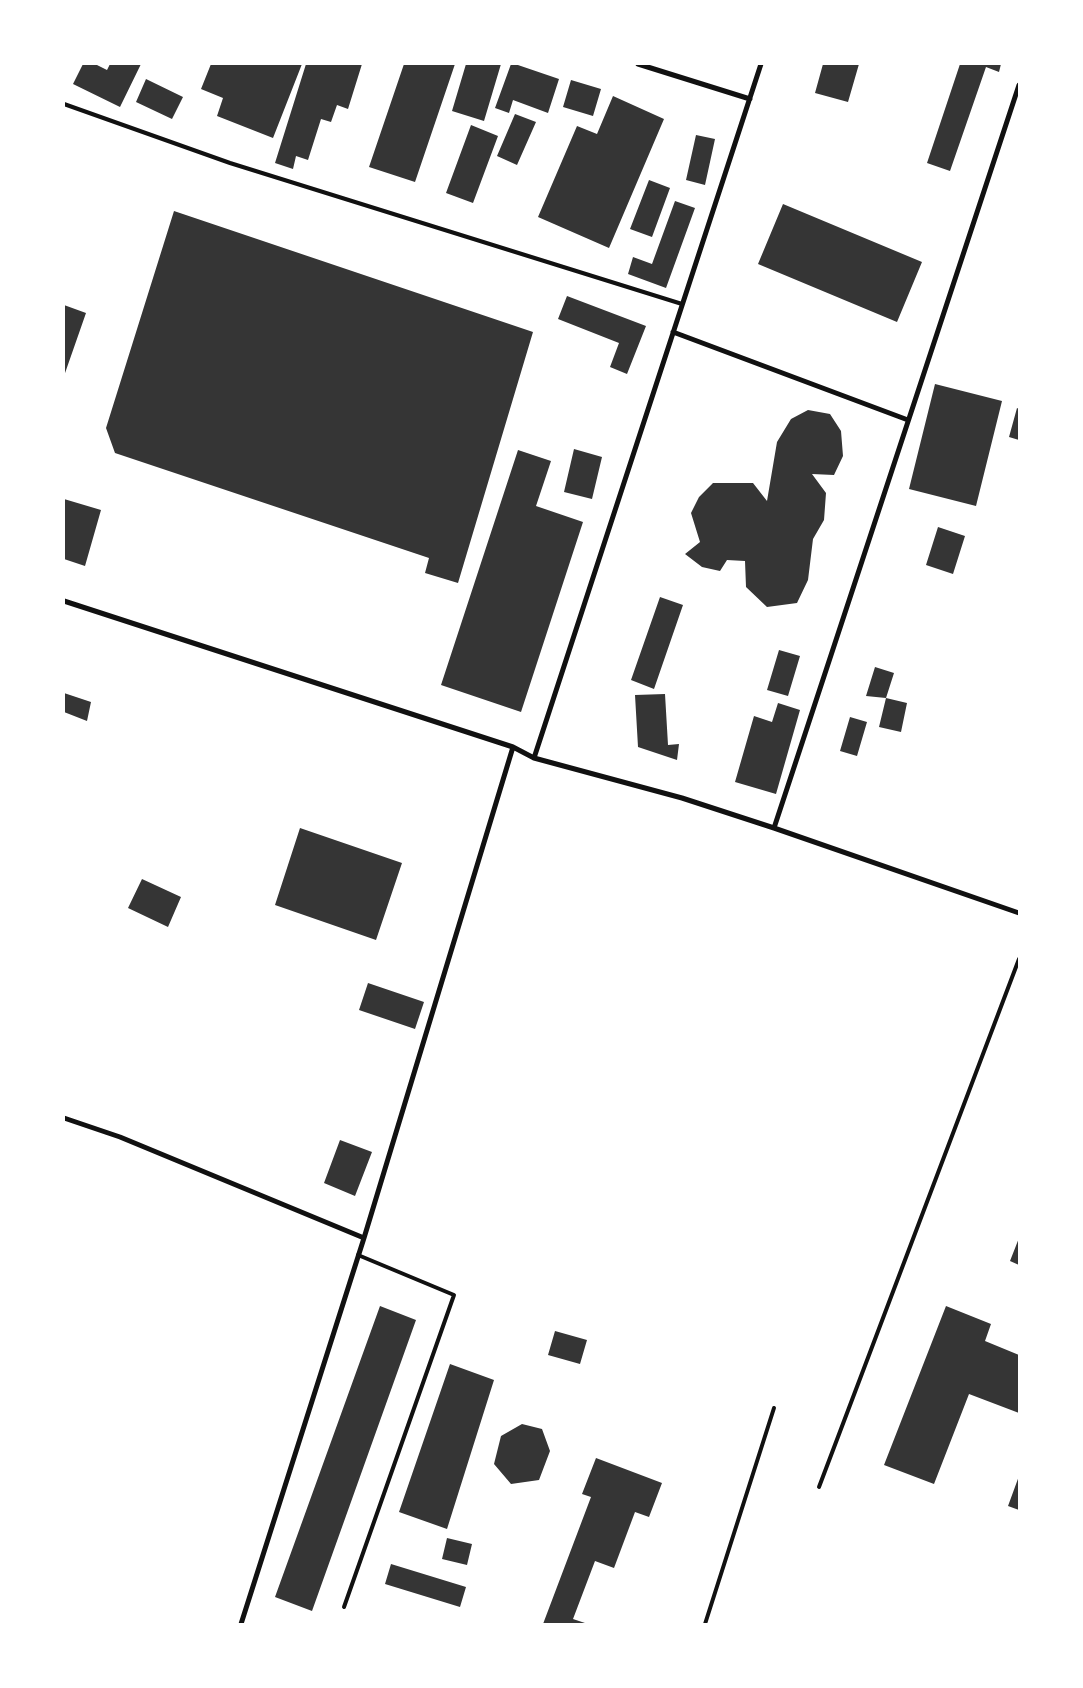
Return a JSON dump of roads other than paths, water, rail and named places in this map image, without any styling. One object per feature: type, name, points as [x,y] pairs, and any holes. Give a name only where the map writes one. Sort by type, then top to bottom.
[{"type":"street","points":[[638,64],[750,99]]},
{"type":"street","points":[[534,758],[761,64]]},
{"type":"street","points":[[774,828],[1019,85]]},
{"type":"street","points":[[673,332],[908,420]]},
{"type":"street","points":[[64,601],[513,747],[534,758],[682,798],[774,828],[1019,913]]},
{"type":"street","points":[[241,1624],[364,1238],[513,747]]},
{"type":"street","points":[[64,1118],[120,1137],[364,1238]]},
{"type":"lane","points":[[64,104],[230,163],[682,304]]},
{"type":"lane","points":[[819,1487],[1019,959]]},
{"type":"lane","points":[[344,1607],[454,1295],[358,1255]]},
{"type":"lane","points":[[706,1624],[774,1408]]}]
